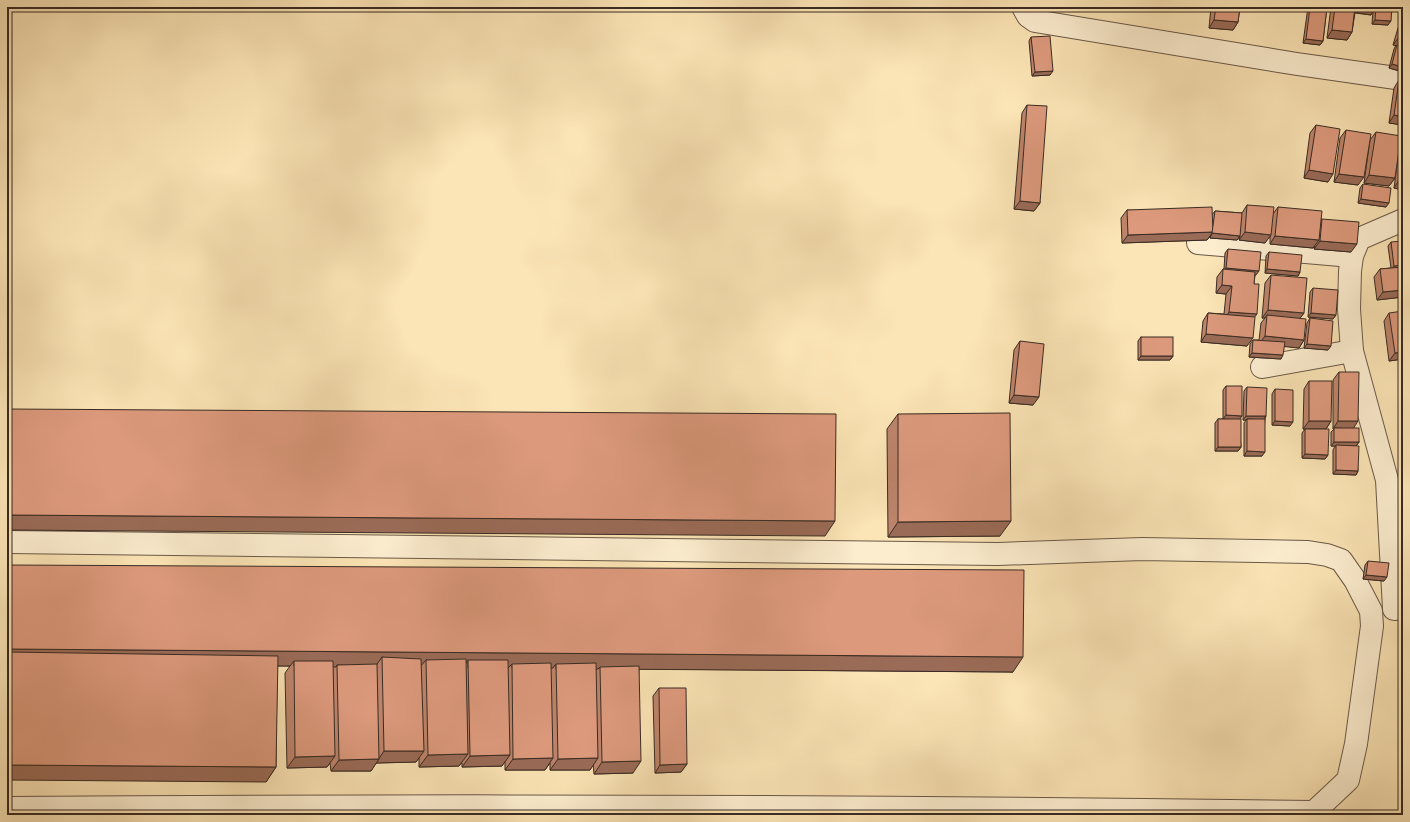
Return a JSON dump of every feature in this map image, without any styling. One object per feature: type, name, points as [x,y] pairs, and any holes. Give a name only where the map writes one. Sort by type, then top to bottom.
[{"type":"street","points":[[1022,7],[1028,16],[1035,21],[1297,64],[1403,79]]},
{"type":"street","points":[[1371,611],[1398,608],[1395,479],[1352,351],[1350,309],[1352,256],[1357,242],[1363,236],[1403,220]]},
{"type":"street","points":[[1198,243],[1352,256]]},
{"type":"street","points":[[1262,367],[1352,351]]},
{"type":"street","points":[[7,542],[998,554],[1142,549],[1308,552],[1327,555],[1342,560],[1355,580],[1371,611],[1372,626],[1356,744],[1348,780],[1314,814],[960,807],[278,806],[7,808]]},
{"type":"building","points":[[1216,7],[1240,7],[1238,22],[1214,20]]},
{"type":"building","points":[[1310,7],[1327,7],[1323,41],[1306,39]]},
{"type":"building","points":[[1335,7],[1355,7],[1352,32],[1332,30]]},
{"type":"building","points":[[1356,7],[1374,7],[1373,11]]},
{"type":"building","points":[[1376,7],[1392,7],[1391,21],[1375,20]]},
{"type":"building","points":[[1403,20],[1403,38],[1399,37]]},
{"type":"building","points":[[1050,36],[1053,71],[1035,72],[1031,37]]},
{"type":"building","points":[[1397,45],[1403,46],[1403,67],[1392,64]]},
{"type":"building","points":[[1399,80],[1403,80],[1403,117],[1394,115]]},
{"type":"building","points":[[1027,105],[1047,106],[1040,203],[1020,201]]},
{"type":"building","points":[[1316,125],[1340,129],[1333,174],[1309,170]]},
{"type":"building","points":[[1346,130],[1371,134],[1364,177],[1339,174]]},
{"type":"building","points":[[1376,132],[1401,136],[1395,178],[1369,175]]},
{"type":"building","points":[[1403,154],[1403,181],[1399,180]]},
{"type":"building","points":[[1363,184],[1391,188],[1389,203],[1361,199]]},
{"type":"building","points":[[1247,205],[1274,207],[1271,235],[1245,232]]},
{"type":"building","points":[[1212,207],[1213,232],[1128,235],[1127,210]]},
{"type":"building","points":[[1278,207],[1322,211],[1319,240],[1275,236]]},
{"type":"building","points":[[1215,211],[1242,213],[1240,236],[1212,233]]},
{"type":"building","points":[[1322,219],[1359,222],[1357,244],[1320,241]]},
{"type":"building","points":[[1403,241],[1403,265],[1394,266],[1391,242]]},
{"type":"building","points":[[1228,249],[1261,252],[1259,271],[1226,268]]},
{"type":"building","points":[[1269,252],[1302,255],[1300,272],[1267,269]]},
{"type":"building","points":[[1403,267],[1403,290],[1383,292],[1380,269]]},
{"type":"building","points":[[1223,269],[1255,272],[1254,284],[1259,284],[1257,314],[1229,312],[1232,286],[1222,285]]},
{"type":"building","points":[[1271,275],[1307,278],[1304,313],[1268,310]]},
{"type":"building","points":[[1313,288],[1338,290],[1336,315],[1311,313]]},
{"type":"building","points":[[1403,311],[1403,352],[1395,353],[1389,313]]},
{"type":"building","points":[[1208,313],[1255,317],[1253,338],[1206,334]]},
{"type":"building","points":[[1267,315],[1306,319],[1304,340],[1265,336]]},
{"type":"building","points":[[1310,318],[1333,321],[1331,346],[1307,344]]},
{"type":"building","points":[[1141,337],[1173,337],[1173,356],[1141,356]]},
{"type":"building","points":[[1253,340],[1285,342],[1283,355],[1252,353]]},
{"type":"building","points":[[1020,341],[1044,344],[1039,397],[1014,395]]},
{"type":"building","points":[[1339,372],[1359,372],[1358,421],[1338,421]]},
{"type":"building","points":[[1309,381],[1332,381],[1331,421],[1309,421]]},
{"type":"building","points":[[1226,386],[1242,386],[1242,416],[1226,415]]},
{"type":"building","points":[[1247,387],[1267,388],[1266,416],[1246,416]]},
{"type":"building","points":[[1275,389],[1293,390],[1293,422],[1275,421]]},
{"type":"building","points":[[7,409],[836,414],[835,521],[7,515]]},
{"type":"building","points":[[1010,413],[1011,521],[898,522],[898,414]]},
{"type":"building","points":[[1218,419],[1241,419],[1241,447],[1218,447]]},
{"type":"building","points":[[1247,419],[1265,419],[1265,452],[1247,451]]},
{"type":"building","points":[[1334,428],[1359,428],[1359,442],[1334,442]]},
{"type":"building","points":[[1305,429],[1329,429],[1328,455],[1305,454]]},
{"type":"building","points":[[1336,445],[1359,446],[1358,471],[1336,470]]},
{"type":"building","points":[[1368,561],[1389,563],[1387,577],[1366,575]]},
{"type":"building","points":[[7,565],[1024,570],[1023,657],[7,649]]},
{"type":"building","points":[[7,652],[278,656],[276,767],[7,765]]},
{"type":"building","points":[[382,657],[421,659],[424,751],[384,751]]},
{"type":"building","points":[[466,659],[468,754],[428,755],[426,660]]},
{"type":"building","points":[[468,660],[508,660],[510,755],[470,756]]},
{"type":"building","points":[[294,661],[333,661],[335,756],[295,757]]},
{"type":"building","points":[[551,663],[553,758],[513,759],[512,664]]},
{"type":"building","points":[[596,663],[598,758],[558,759],[556,664]]},
{"type":"building","points":[[377,664],[379,759],[339,760],[337,665]]},
{"type":"building","points":[[639,666],[641,761],[602,762],[600,667]]},
{"type":"building","points":[[659,688],[686,688],[687,764],[660,765]]}]
